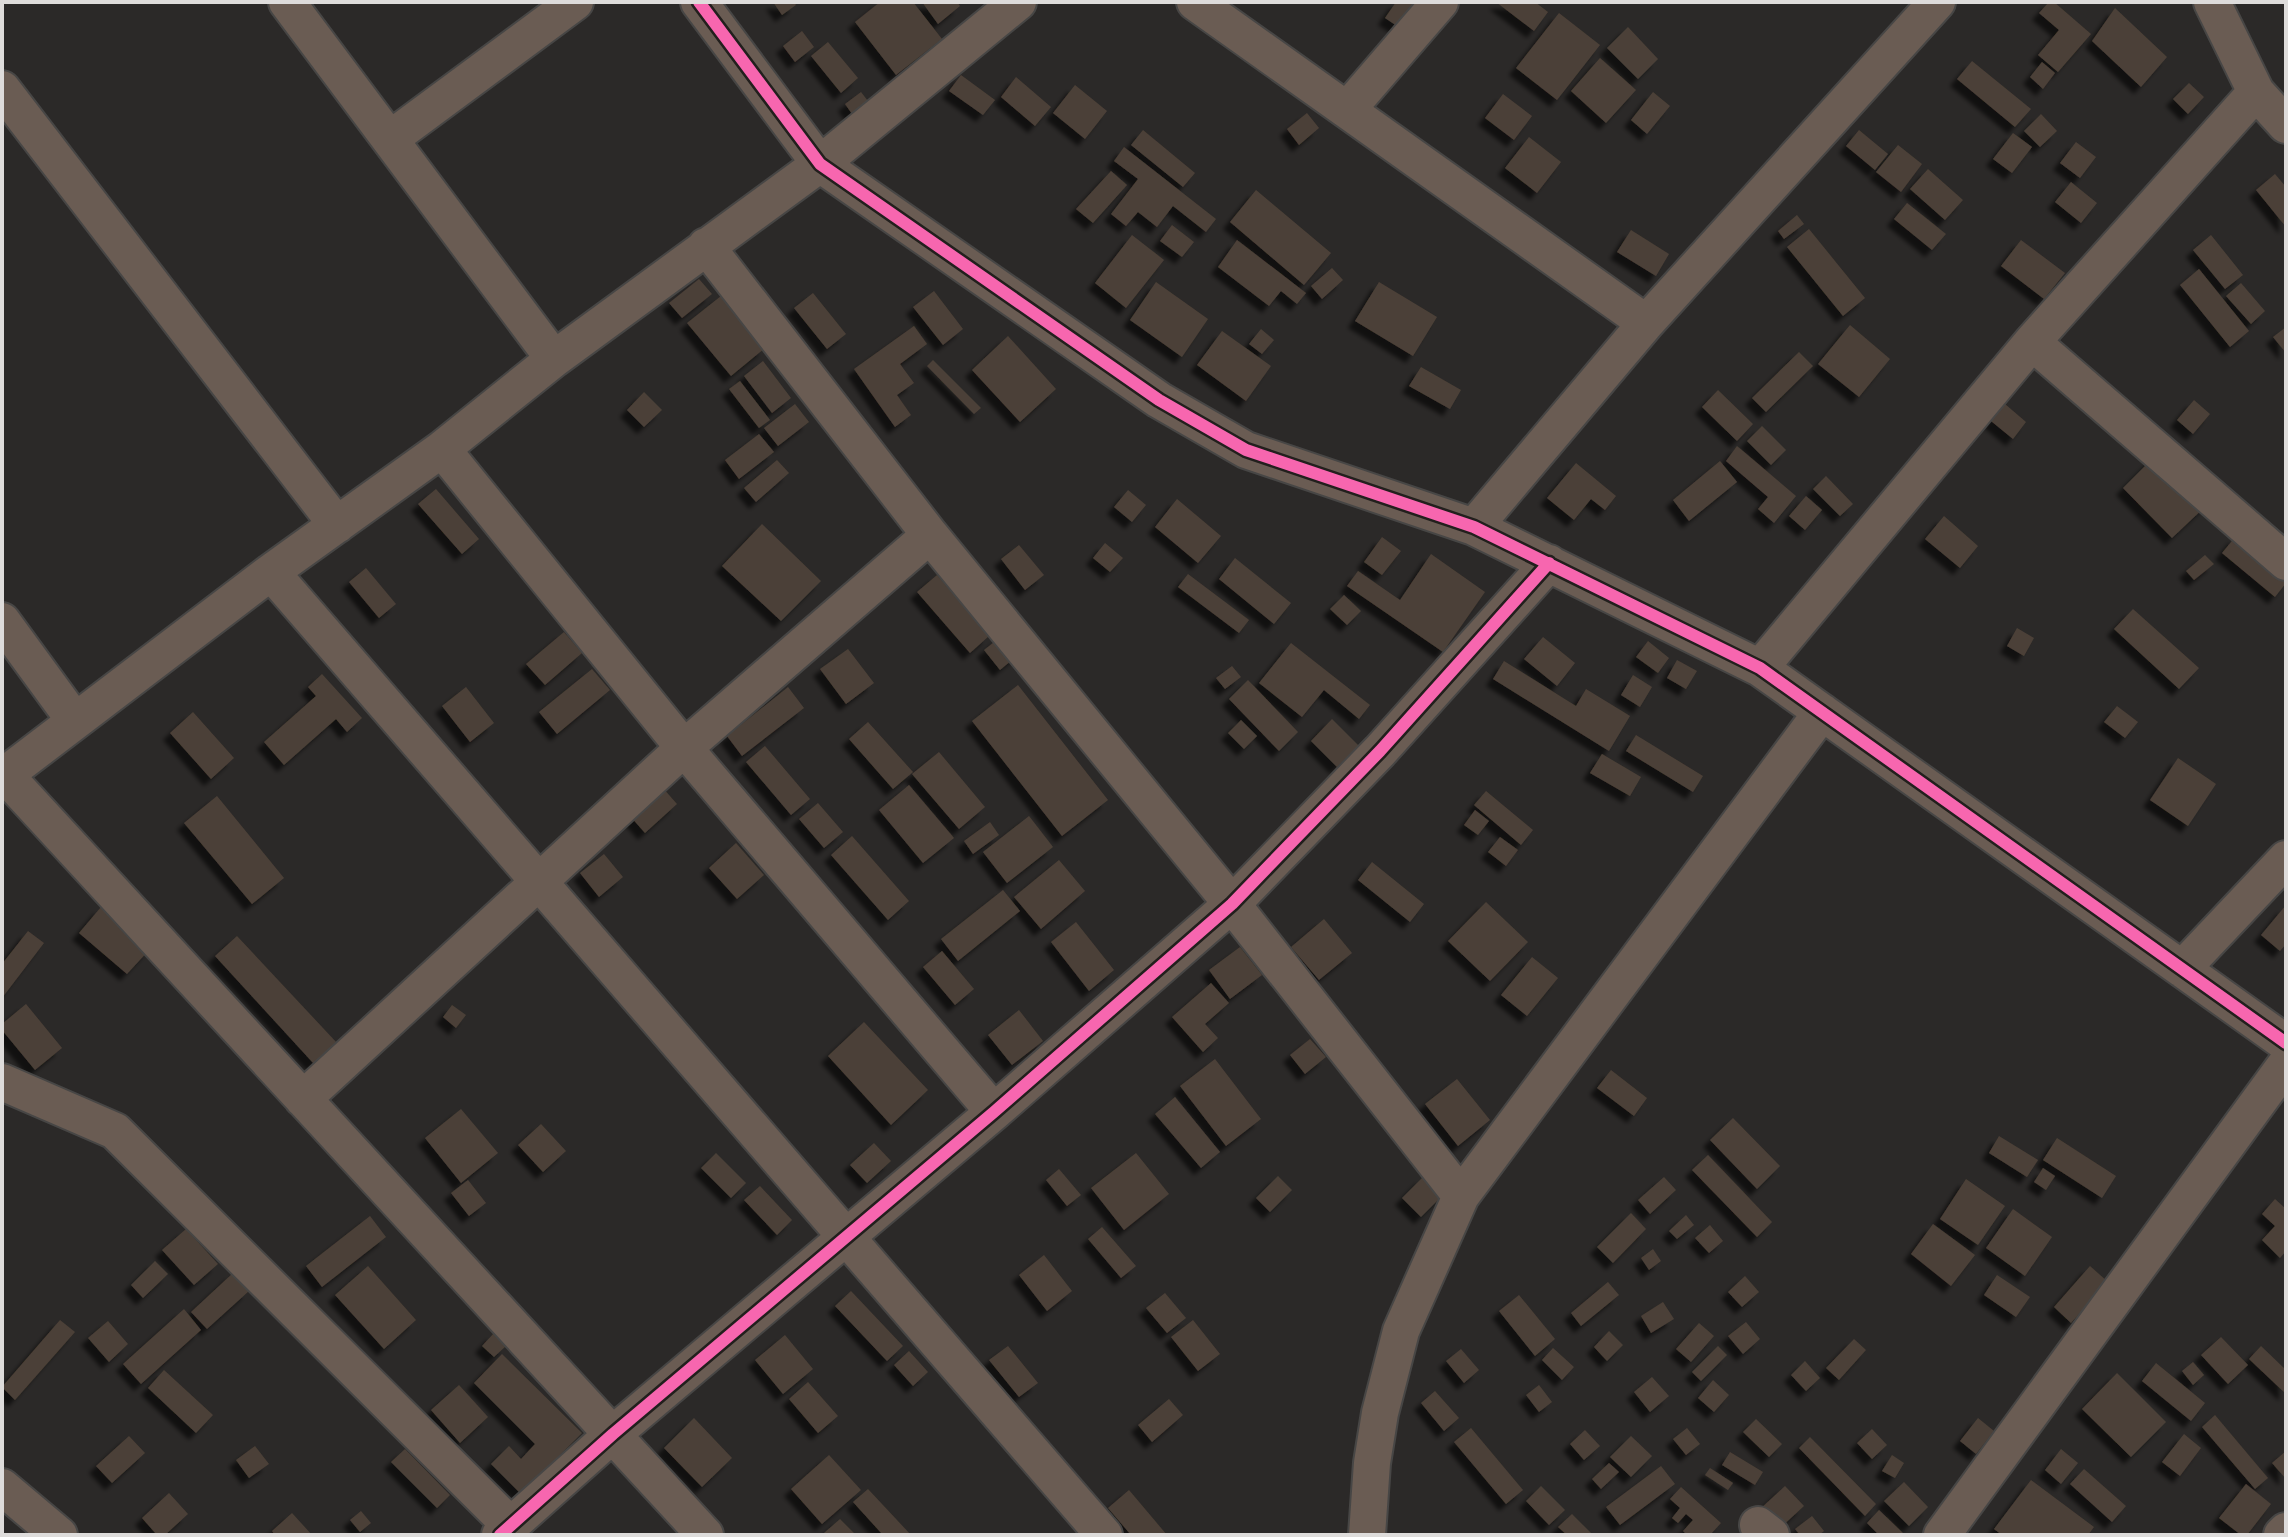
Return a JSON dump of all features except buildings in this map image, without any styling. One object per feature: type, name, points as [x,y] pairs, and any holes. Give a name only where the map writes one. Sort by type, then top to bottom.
[{"type":"street","points":[[287,2],[554,359]]},
{"type":"street","points":[[390,139],[575,2]]},
{"type":"street","points":[[699,2],[820,164],[1159,400],[1246,450],[1474,527],[1760,668],[2286,1043]]},
{"type":"street","points":[[705,1535],[4,776],[271,572],[442,449],[554,359],[820,164],[1018,2]]},
{"type":"street","points":[[1195,2],[1646,323]]},
{"type":"street","points":[[1347,110],[1440,2]]},
{"type":"street","points":[[1474,527],[1646,323],[1937,2]]},
{"type":"street","points":[[2212,2],[2256,92],[2286,125]]},
{"type":"street","points":[[2,89],[337,525]]},
{"type":"street","points":[[1760,668],[2032,342],[2256,92]]},
{"type":"street","points":[[706,246],[930,535],[1232,904],[1461,1196]]},
{"type":"street","points":[[2032,342],[2286,562]]},
{"type":"street","points":[[442,449],[684,748],[994,1112]]},
{"type":"street","points":[[303,1099],[684,748],[930,535]]},
{"type":"street","points":[[2,1082],[115,1131],[505,1530],[613,1434],[849,1237],[1232,904],[1380,751],[1549,563]]},
{"type":"street","points":[[271,572],[537,884],[849,1237],[1104,1535]]},
{"type":"street","points":[[2,621],[75,721]]},
{"type":"street","points":[[1367,1535],[1372,1463],[1380,1413],[1401,1331],[1461,1196],[1822,712]]},
{"type":"street","points":[[2182,969],[2286,859]]},
{"type":"street","points":[[1942,1535],[2286,1064]]},
{"type":"street","points":[[2,1487],[59,1535]]},
{"type":"cycle path","points":[[699,2],[820,164],[1159,400],[1246,450],[1474,527],[1760,668],[2286,1043]]},
{"type":"cycle path","points":[[500,1535],[613,1434],[994,1112],[1232,904],[1380,751],[1549,563]]}]
